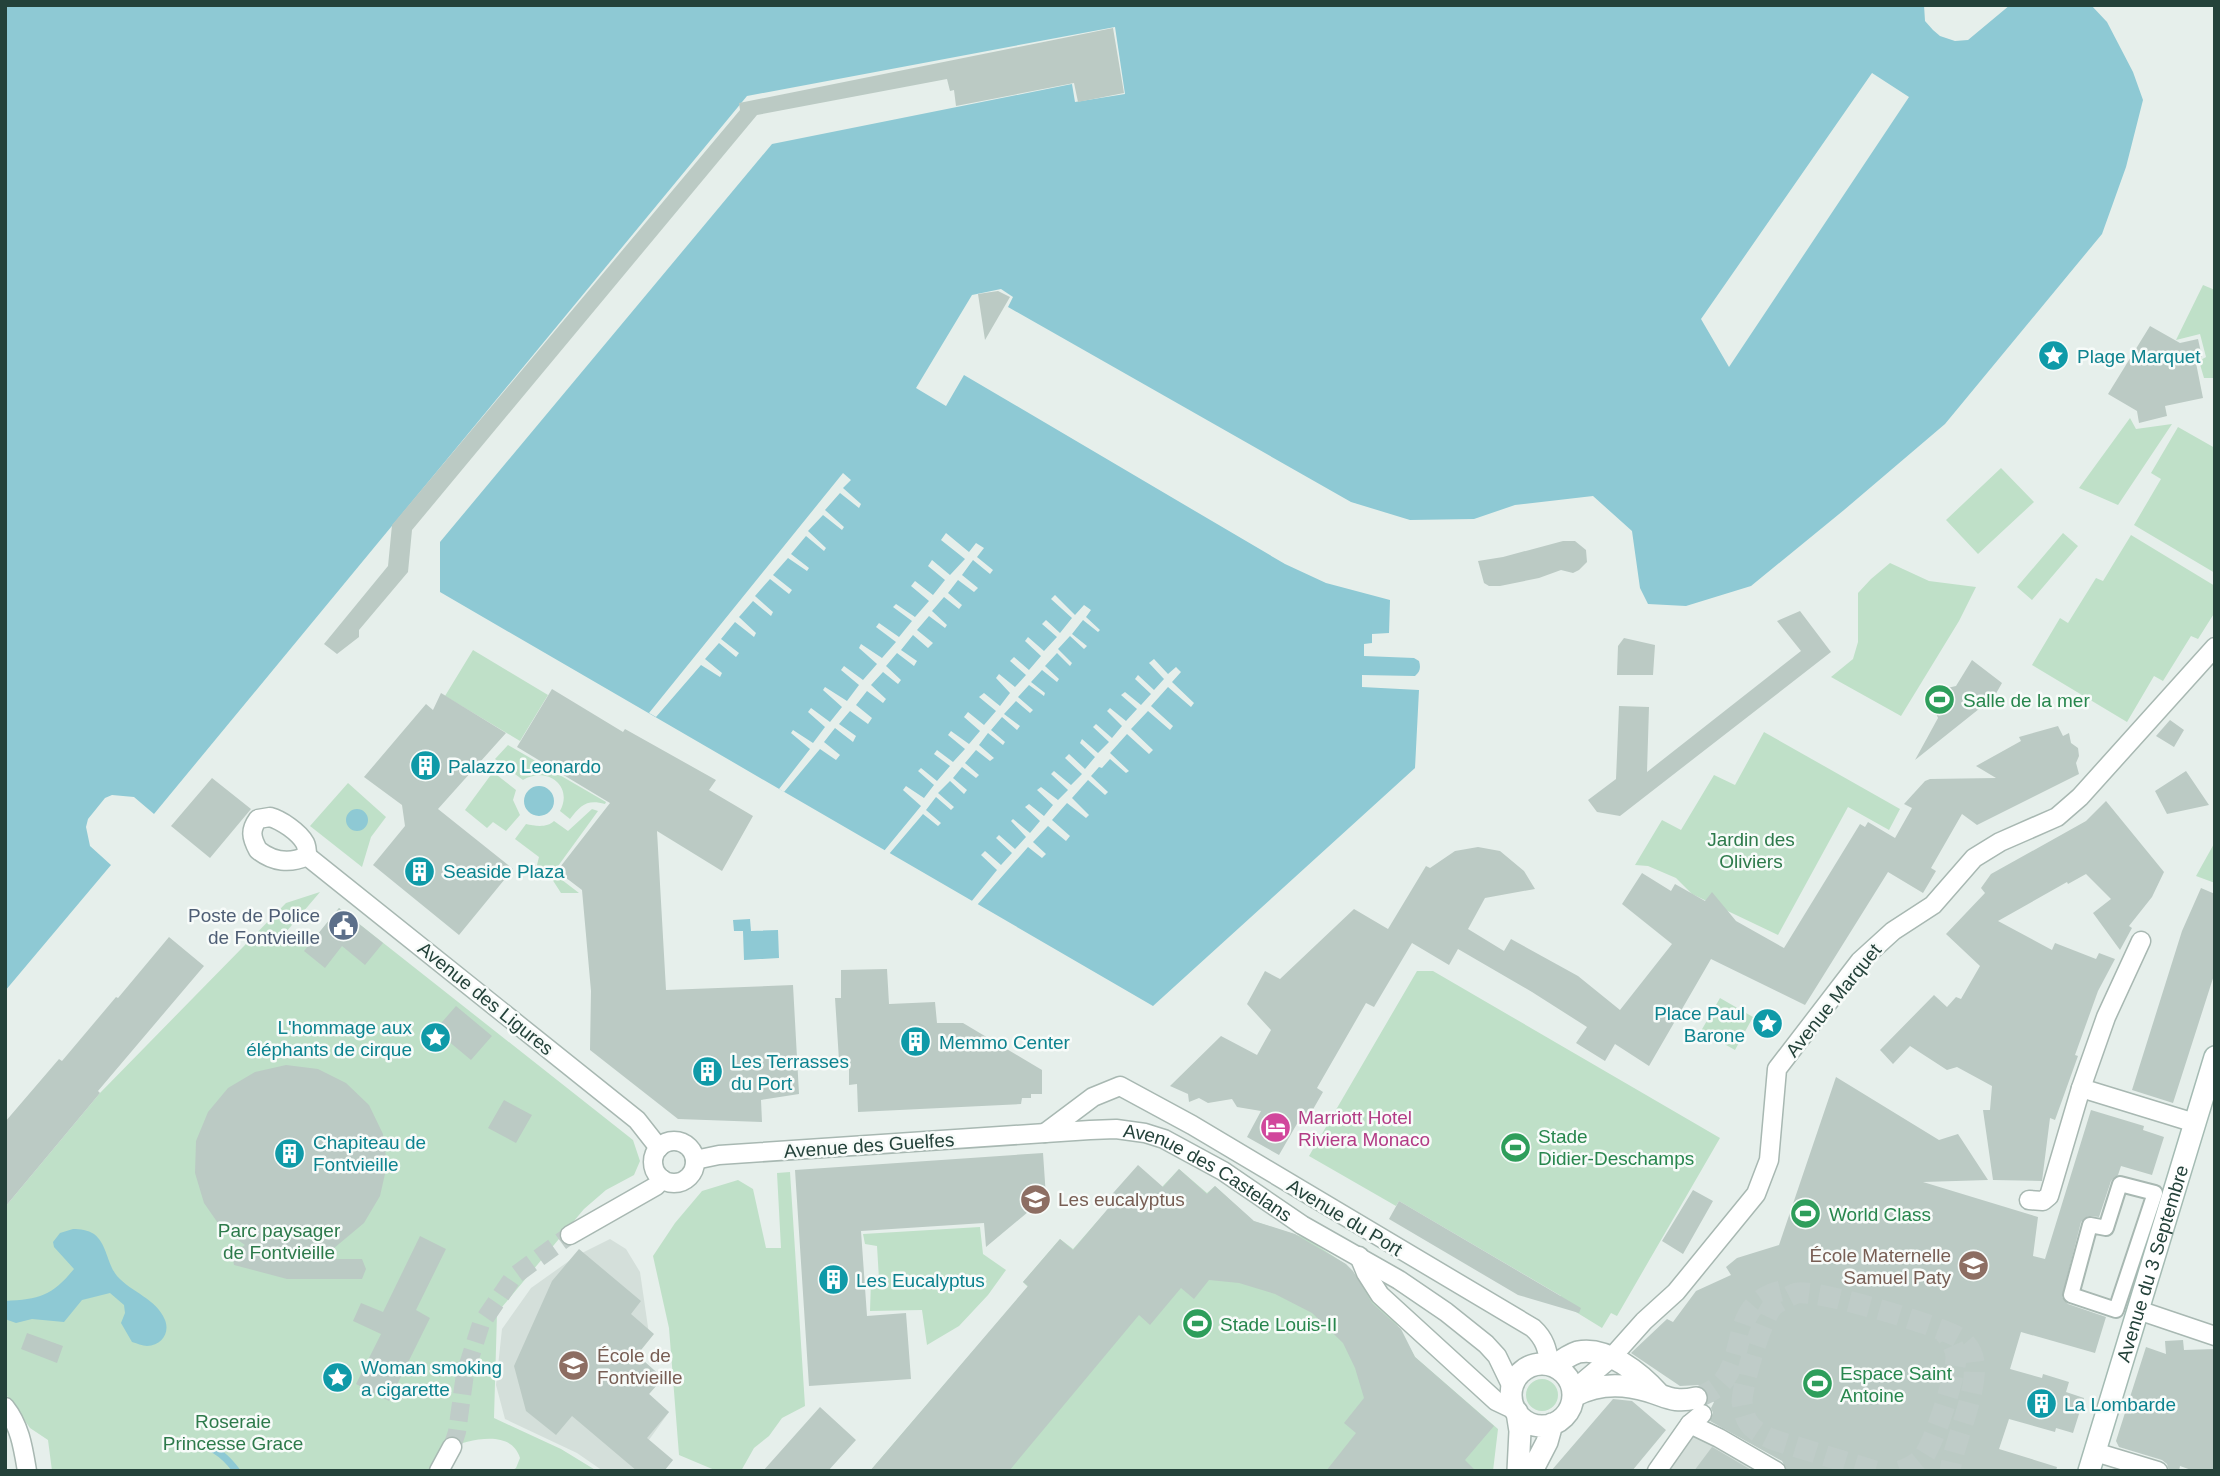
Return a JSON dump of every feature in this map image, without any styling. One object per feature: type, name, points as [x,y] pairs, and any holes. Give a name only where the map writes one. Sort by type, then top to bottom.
[{"type":"street","name":"Avenue Marquet","points":[[1573,1393],[1676,1292],[1756,1194],[1769,1160],[1777,1069],[1860,961],[1893,931],[1933,905],[1974,858],[2000,842],[2057,817],[2080,797],[2215,647]]},
{"type":"street","name":"Avenue des Ligures","points":[[307,856],[637,1120],[659,1147]]},
{"type":"street","points":[[2029,1200],[2043,1201],[2049,1196],[2081,1088],[2106,1017],[2141,941]]},
{"type":"street","name":"Avenue du 3 Septembre","points":[[2092,1461],[2215,1057]]},
{"type":"street","name":"Avenue du Port","points":[[1043,1134],[1093,1097],[1120,1086],[1192,1125],[1533,1328],[1542,1337],[1552,1365]]},
{"type":"street","points":[[2081,1088],[2194,1123]]},
{"type":"street","name":"Avenue des Castelans","points":[[1043,1134],[1116,1129],[1164,1139],[1223,1171],[1302,1225],[1427,1298],[1486,1344],[1497,1356],[1512,1387]]},
{"type":"street","name":"Avenue des Guelfes","points":[[695,1160],[719,1155],[1043,1134]]},
{"type":"street","points":[[678,1141],[690,1147],[695,1160],[693,1172],[683,1180],[671,1182],[662,1179],[654,1165],[655,1153],[659,1147],[664,1143],[678,1141]]},
{"type":"street","points":[[570,1235],[656,1186],[662,1179]]},
{"type":"street","points":[[2120,1184],[2155,1193],[2116,1310],[2071,1295],[2090,1225],[2106,1228],[2120,1184]]},
{"type":"street","points":[[1359,1256],[1380,1294],[1496,1401],[1516,1411],[1532,1424],[1552,1424],[1563,1418],[1571,1408],[1573,1393],[1567,1375],[1552,1365],[1540,1363],[1522,1370],[1512,1387],[1511,1398],[1516,1411],[1520,1430],[1518,1471]]},
{"type":"street","points":[[2138,1310],[2215,1336]]},
{"type":"street","points":[[1552,1365],[1569,1355],[1596,1351],[1632,1369],[1660,1395]]},
{"type":"street","points":[[1573,1393],[1597,1386],[1618,1385],[1660,1395],[1696,1412],[1719,1438],[1776,1471]]},
{"type":"street","points":[[5,1407],[14,1418],[21,1437],[27,1471]]},
{"type":"street","points":[[1657,1471],[1696,1412]]},
{"type":"street","points":[[1532,1471],[1547,1442],[1552,1424]]},
{"type":"street","points":[[442,1470],[452,1447]]},
{"type":"street","points":[[2092,1461],[2158,1471]]},
{"type":"shaded area","name":"École de Fontvieille","points":[[610,1239],[626,1249],[640,1272],[649,1334],[637,1355],[663,1378],[649,1394],[669,1412],[646,1444],[673,1460],[664,1471],[603,1471],[577,1453],[505,1419],[496,1385],[502,1329],[531,1288],[576,1256]]},
{"type":"shaded area","points":[[1697,1424],[1766,1471],[1659,1471]]},
{"type":"green space","points":[[2203,285],[2215,290],[2215,378],[2204,378],[2199,361],[2206,357],[2200,334],[2176,340]]},
{"type":"green space","points":[[2130,418],[2136,429],[2172,424],[2118,505],[2079,488]]},
{"type":"green space","points":[[2178,427],[2215,448],[2215,573],[2134,525],[2161,479],[2151,473]]},
{"type":"green space","points":[[2001,468],[2034,502],[1978,554],[1946,520]]},
{"type":"green space","points":[[2063,533],[2078,546],[2032,600],[2017,587]]},
{"type":"green space","points":[[2131,535],[2215,586],[2215,612],[2198,639],[2191,636],[2163,681],[2154,676],[2127,722],[2032,665],[2060,618],[2068,623],[2096,578],[2103,581]]},
{"type":"green space","points":[[1890,563],[1929,581],[1976,587],[1959,621],[1901,716],[1831,677],[1853,659],[1858,642],[1858,593]]},
{"type":"green space","points":[[473,650],[548,695],[520,741],[445,696]]},
{"type":"green space","name":"Jardin des Oliviers","points":[[1764,732],[1900,809],[1889,830],[1848,807],[1778,935],[1692,894],[1676,878],[1648,866],[1635,865],[1662,820],[1681,830],[1714,775],[1735,785]]},
{"type":"green space","points":[[508,745],[606,802],[605,804],[585,804],[570,819],[560,811],[563,793],[561,786],[555,781],[540,775],[523,780],[495,759]]},
{"type":"green space","points":[[493,772],[516,790],[513,800],[520,815],[506,831],[493,822],[487,828],[465,810]]},
{"type":"green space","points":[[348,783],[386,817],[371,837],[362,867],[310,826]]},
{"type":"green space","points":[[592,809],[598,811],[553,873],[579,893],[561,893],[552,879],[537,865],[539,857],[515,839],[526,824],[544,826],[554,821],[568,831]]},
{"type":"green space","points":[[2215,842],[2215,883],[2196,876]]},
{"type":"green space","name":"Parc paysager de Fontvieille","points":[[320,892],[286,932],[308,947],[339,908],[633,1140],[640,1161],[634,1175],[606,1190],[584,1209],[497,1313],[494,1418],[561,1449],[597,1471],[511,1471],[516,1468],[520,1458],[515,1449],[508,1443],[488,1439],[448,1448],[437,1471],[52,1471],[48,1440],[30,1428],[5,1393],[5,1207],[100,1093],[286,903]]},
{"type":"green space","name":"Stade Didier-Deschamps","points":[[1417,971],[1433,971],[1720,1138],[1617,1316],[1611,1313],[1602,1328],[1558,1301],[1561,1296],[1399,1201],[1396,1206],[1309,1156]]},
{"type":"green space","points":[[1720,998],[1753,1017],[1735,1050],[1701,1031]]},
{"type":"green space","name":"Stade Louis-II","points":[[1179,1169],[1207,1193],[1215,1186],[1253,1221],[1306,1238],[1345,1264],[1389,1310],[1415,1357],[1498,1429],[1493,1471],[870,1471],[1028,1287],[1023,1282],[1060,1239],[1073,1249],[1102,1216],[1162,1187]]},
{"type":"green space","points":[[790,1172],[805,1406],[782,1418],[769,1436],[754,1448],[741,1471],[717,1471],[679,1455],[669,1328],[653,1256],[675,1223],[702,1191],[738,1180],[753,1189],[766,1248],[781,1248],[777,1173]]},
{"type":"green space","points":[[980,1227],[983,1254],[1006,1270],[988,1295],[959,1326],[927,1345],[922,1310],[870,1311],[871,1280],[879,1279],[877,1246],[865,1244],[863,1234]]},
{"type":"green space","points":[[1542,1379],[1553,1384],[1558,1395],[1553,1406],[1542,1411],[1531,1406],[1526,1395],[1531,1384]]},
{"type":"water","points":[[5,5],[1924,5],[1925,21],[1940,36],[1955,41],[1968,40],[2010,5],[2091,5],[2107,22],[2133,72],[2143,100],[2126,167],[2102,234],[1945,424],[1751,586],[1686,606],[1648,604],[1640,588],[1632,531],[1593,496],[1515,505],[1474,519],[1410,520],[1351,502],[1008,307],[1013,297],[1001,289],[972,295],[916,388],[946,406],[964,375],[1285,564],[1326,583],[1390,600],[1389,633],[1372,634],[1372,643],[1364,644],[1364,656],[1414,658],[1419,661],[1420,670],[1415,676],[1362,675],[1362,687],[1419,690],[1415,768],[1153,1006],[440,592],[440,542],[772,144],[1072,84],[1075,102],[1125,94],[1115,27],[747,96],[154,814],[134,797],[112,795],[105,798],[88,819],[86,827],[90,846],[111,865],[5,991]]},
{"type":"water","points":[[539,786],[545,787],[553,795],[553,807],[545,815],[539,816],[533,815],[525,807],[524,801],[525,795],[533,787]]},
{"type":"water","points":[[357,809],[365,812],[368,820],[365,828],[357,831],[349,828],[346,820],[349,812]]},
{"type":"water","points":[[750,919],[751,931],[778,930],[779,958],[744,960],[743,931],[734,931],[733,920]]},
{"type":"water","points":[[73,1229],[94,1234],[102,1243],[117,1276],[161,1312],[166,1329],[161,1341],[147,1346],[132,1342],[121,1323],[125,1313],[124,1305],[110,1293],[82,1300],[64,1322],[32,1319],[16,1323],[5,1319],[5,1301],[44,1294],[59,1285],[74,1269],[54,1247],[53,1242],[60,1233]]},
{"type":"water","points":[[188,1439],[205,1442],[219,1449],[231,1458],[241,1471],[232,1471],[208,1450],[189,1446]]},
{"type":"pier","points":[[1872,73],[1909,97],[1729,367],[1701,319]]},
{"type":"pier","points":[[843,473],[851,480],[843,488],[861,504],[859,508],[840,493],[825,510],[844,527],[842,530],[823,515],[808,531],[826,548],[824,551],[806,536],[791,554],[809,568],[807,571],[788,558],[773,575],[792,590],[789,594],[770,579],[755,596],[773,612],[771,616],[753,601],[739,617],[756,633],[754,637],[735,622],[721,639],[739,653],[736,657],[719,643],[705,659],[722,673],[720,677],[701,665],[656,717],[649,713]]},
{"type":"pier","points":[[946,533],[969,552],[976,543],[984,548],[977,557],[993,570],[990,574],[973,560],[962,575],[978,588],[974,592],[958,580],[948,593],[962,605],[959,609],[944,597],[932,611],[947,625],[945,628],[929,616],[917,630],[933,643],[928,648],[913,635],[901,650],[917,661],[914,666],[897,653],[886,666],[901,680],[898,684],[883,672],[871,685],[886,699],[883,703],[867,691],[856,705],[872,718],[868,724],[850,711],[839,724],[856,736],[853,742],[835,728],[824,742],[840,755],[836,760],[820,749],[784,792],[779,789],[810,749],[791,733],[793,730],[813,743],[825,727],[808,712],[811,708],[830,722],[842,707],[823,690],[825,687],[847,701],[859,685],[841,670],[844,666],[863,680],[877,664],[859,648],[861,644],[882,658],[896,642],[876,627],[879,623],[899,637],[912,621],[893,607],[896,604],[915,617],[929,601],[911,586],[915,581],[933,595],[945,580],[928,566],[932,560],[950,575],[965,559],[941,540]]},
{"type":"pier","points":[[1055,595],[1075,615],[1084,605],[1091,610],[1086,617],[1100,630],[1098,632],[1083,620],[1072,634],[1087,646],[1084,649],[1070,636],[1058,649],[1072,663],[1070,666],[1057,653],[1045,666],[1059,679],[1057,682],[1042,670],[1031,682],[1045,693],[1044,696],[1029,685],[1018,697],[1033,710],[1030,713],[1016,701],[1004,714],[1020,726],[1017,730],[1002,717],[991,730],[1005,742],[1003,745],[988,733],[979,745],[994,758],[990,761],[976,750],[965,763],[979,775],[976,778],[962,767],[953,778],[967,790],[964,794],[950,781],[938,793],[954,807],[951,810],[936,797],[926,810],[941,823],[938,826],[923,814],[889,854],[884,851],[921,806],[903,790],[906,786],[924,798],[934,785],[918,771],[921,768],[937,781],[950,766],[934,754],[937,750],[953,762],[965,749],[948,735],[951,731],[969,744],[980,731],[964,717],[968,712],[984,725],[996,711],[979,697],[984,693],[1000,706],[1010,693],[996,678],[999,674],[1015,687],[1026,675],[1010,661],[1014,657],[1029,670],[1041,656],[1025,641],[1028,637],[1044,651],[1057,637],[1042,624],[1046,620],[1060,633],[1072,618],[1051,599]]},
{"type":"pier","points":[[1154,659],[1168,674],[1176,667],[1181,672],[1172,682],[1194,703],[1191,707],[1168,687],[1151,706],[1173,726],[1170,730],[1148,711],[1131,729],[1153,750],[1149,754],[1127,734],[1110,753],[1129,771],[1126,773],[1110,759],[1091,776],[1108,792],[1105,795],[1088,780],[1072,798],[1089,815],[1086,818],[1067,803],[1052,820],[1070,836],[1066,841],[1048,826],[1033,842],[1046,854],[1042,858],[1028,847],[977,905],[971,902],[997,870],[981,855],[985,851],[1001,865],[1012,853],[996,838],[999,835],[1015,849],[1026,837],[1011,821],[1013,819],[1030,833],[1040,821],[1025,807],[1029,804],[1044,816],[1053,805],[1037,790],[1041,787],[1058,800],[1068,790],[1051,774],[1054,771],[1071,785],[1082,774],[1065,758],[1069,754],[1085,769],[1095,757],[1080,743],[1082,739],[1098,753],[1109,742],[1093,727],[1096,724],[1112,738],[1122,726],[1107,711],[1110,708],[1126,721],[1137,709],[1121,695],[1125,692],[1141,705],[1151,694],[1135,679],[1138,675],[1154,690],[1164,679],[1149,663]]},
{"type":"building","points":[[1113,28],[1124,93],[1078,102],[1074,83],[956,106],[954,90],[950,91],[947,79],[757,115],[412,530],[408,572],[359,630],[359,637],[337,654],[324,644],[388,566],[392,525],[740,110],[739,103]]},
{"type":"building","points":[[998,291],[1010,297],[985,340],[978,294]]},
{"type":"building","points":[[2150,326],[2180,343],[2198,339],[2202,357],[2195,358],[2203,398],[2165,406],[2167,416],[2139,423],[2137,411],[2108,394]]},
{"type":"building","points":[[1563,541],[1575,541],[1586,550],[1587,562],[1579,570],[1573,573],[1561,570],[1539,578],[1500,586],[1484,583],[1478,561]]},
{"type":"building","points":[[1800,611],[1831,652],[1620,816],[1597,812],[1588,800],[1616,779],[1619,706],[1649,707],[1647,772],[1801,651],[1777,621]]},
{"type":"building","points":[[1624,638],[1655,645],[1653,675],[1617,675],[1618,646]]},
{"type":"building","points":[[1972,660],[2002,683],[1994,697],[1915,760],[1938,718],[1932,704],[1934,696],[1943,689],[1956,686]]},
{"type":"building","points":[[552,689],[623,732],[625,729],[716,780],[709,790],[753,816],[722,871],[657,831],[666,990],[793,985],[799,1094],[761,1100],[762,1122],[678,1119],[590,1050],[591,991],[582,890],[557,871],[610,803],[517,747]]},
{"type":"building","points":[[441,693],[506,733],[438,809],[513,869],[459,935],[373,865],[405,826],[402,805],[364,777],[426,704],[433,710]]},
{"type":"building","points":[[2170,720],[2184,730],[2174,747],[2156,736]]},
{"type":"building","points":[[2058,726],[2063,736],[2069,733],[2071,743],[2078,748],[2076,763],[2079,774],[1977,825],[1962,814],[1931,868],[1936,871],[1923,893],[1888,872],[1805,1005],[1711,959],[1649,1066],[1615,1044],[1605,1061],[1576,1043],[1587,1027],[1532,992],[1458,949],[1449,965],[1412,943],[1374,1007],[1366,1003],[1317,1088],[1323,1092],[1304,1125],[1298,1122],[1279,1155],[1247,1137],[1261,1111],[1237,1107],[1232,1099],[1208,1103],[1199,1098],[1189,1102],[1188,1094],[1170,1086],[1221,1036],[1257,1055],[1271,1030],[1247,1004],[1265,971],[1280,979],[1354,909],[1388,929],[1426,866],[1430,868],[1455,851],[1478,847],[1500,851],[1524,871],[1535,889],[1485,898],[1468,929],[1504,951],[1511,939],[1578,976],[1620,1010],[1672,944],[1622,904],[1642,873],[1671,891],[1675,884],[1705,901],[1712,892],[1736,921],[1784,948],[1860,824],[1865,827],[1868,822],[1895,838],[1912,808],[1904,804],[1925,781],[1996,778],[1976,766],[2021,741],[2019,737]]},
{"type":"building","points":[[2186,771],[2209,805],[2167,814],[2155,791]]},
{"type":"building","points":[[212,778],[251,809],[210,858],[171,826]]},
{"type":"building","points":[[2106,801],[2164,872],[2152,897],[2129,926],[2132,928],[2120,950],[2093,913],[2111,899],[2086,874],[1998,921],[2052,950],[2055,943],[2096,959],[2099,953],[2115,959],[2098,991],[2055,1120],[2050,1118],[2042,1181],[1993,1180],[1983,1110],[1990,1110],[1992,1086],[1957,1067],[1947,1070],[1910,1046],[1893,1064],[1880,1050],[1934,995],[1947,1007],[1956,997],[1961,999],[1980,966],[1946,934],[1985,893],[1981,888],[1991,874],[2086,821]]},
{"type":"building","points":[[2201,888],[2215,894],[2215,972],[2173,1103],[2132,1090],[2182,931]]},
{"type":"building","name":"Poste de Police de Fontvieille","points":[[339,908],[383,943],[365,965],[342,946],[325,968],[304,951]]},
{"type":"building","points":[[169,937],[204,966],[98,1091],[100,1093],[5,1207],[5,1122],[59,1059],[62,1061],[116,997],[118,998]]},
{"type":"building","name":"Memmo Center","points":[[887,969],[889,1004],[935,1002],[937,1023],[963,1023],[1042,1070],[1042,1094],[1031,1094],[1031,1098],[1022,1098],[1021,1104],[858,1112],[857,1084],[849,1085],[849,1060],[839,1060],[835,998],[841,998],[841,970]]},
{"type":"building","points":[[456,1006],[492,1036],[471,1060],[435,1030]]},
{"type":"building","name":"Chapiteau de Fontvieille","points":[[286,1065],[318,1069],[346,1083],[369,1105],[383,1134],[387,1165],[380,1196],[364,1223],[321,1259],[362,1259],[366,1269],[362,1279],[287,1279],[234,1265],[232,1254],[245,1245],[222,1229],[204,1203],[195,1173],[196,1141],[208,1112],[228,1088],[255,1072]]},
{"type":"building","points":[[1836,1077],[1939,1140],[1958,1134],[1988,1180],[1923,1182],[2038,1217],[2033,1256],[2045,1259],[2091,1110],[2144,1126],[2143,1130],[2164,1137],[2152,1175],[2121,1166],[2118,1175],[2111,1181],[2099,1217],[2088,1216],[2081,1222],[2062,1297],[2068,1304],[2106,1317],[2095,1353],[2021,1332],[2010,1369],[2042,1378],[2043,1374],[2069,1382],[2066,1392],[2084,1398],[2073,1433],[2056,1428],[2055,1432],[2009,1419],[1999,1449],[2057,1467],[2056,1471],[1787,1471],[1782,1461],[1710,1421],[1714,1402],[1700,1385],[1680,1386],[1631,1353],[1667,1319],[1673,1322],[1696,1291],[1731,1275],[1726,1267],[1737,1258],[1779,1245]]},
{"type":"building","points":[[504,1100],[532,1115],[516,1143],[488,1128]]},
{"type":"building","name":"Les Eucalyptus","points":[[1043,1153],[1046,1197],[986,1247],[984,1223],[861,1231],[867,1316],[906,1313],[911,1379],[809,1386],[795,1170]]},
{"type":"building","points":[[1138,1165],[1163,1187],[1179,1169],[1207,1194],[1215,1186],[1254,1221],[1295,1234],[1346,1264],[1372,1303],[1401,1329],[1415,1357],[1494,1426],[1465,1460],[1476,1471],[1326,1471],[1356,1433],[1344,1423],[1364,1398],[1355,1368],[1343,1343],[1312,1313],[1275,1294],[1239,1283],[1209,1280],[1194,1299],[1181,1288],[1150,1325],[1139,1315],[1009,1471],[870,1471],[1028,1286],[1023,1282],[1060,1239],[1073,1250],[1111,1205],[1106,1201]]},
{"type":"building","points":[[1693,1190],[1713,1201],[1683,1254],[1662,1241]]},
{"type":"building","points":[[1399,1201],[1581,1308],[1579,1313],[1518,1295],[1389,1219]]},
{"type":"building","points":[[420,1236],[446,1249],[416,1310],[430,1318],[389,1401],[356,1384],[381,1334],[353,1321],[361,1303],[383,1312]]},
{"type":"building","name":"École de Fontvieille","points":[[579,1249],[641,1301],[631,1314],[654,1334],[637,1355],[663,1378],[649,1394],[669,1412],[647,1438],[673,1460],[664,1471],[637,1471],[572,1416],[556,1435],[526,1411],[514,1366],[552,1281]]},
{"type":"building","points":[[27,1333],[63,1346],[57,1363],[21,1349]]},
{"type":"building","points":[[2183,1340],[2184,1350],[2215,1349],[2215,1471],[2194,1471],[2180,1466],[2179,1471],[2169,1471],[2162,1460],[2119,1447],[2116,1441],[2146,1347],[2166,1354],[2165,1341]]},
{"type":"building","points":[[1613,1399],[1632,1401],[1666,1430],[1632,1471],[1551,1471]]},
{"type":"building","points":[[820,1407],[856,1440],[828,1471],[763,1471]]},
{"type":"building","points":[[1712,1447],[1714,1448],[1753,1471],[1694,1471]]},
{"type":"tunnel","points":[[452,1447],[457,1432],[465,1374],[481,1324],[514,1276],[570,1235]]},
{"type":"tunnel","points":[[1696,1398],[1715,1389],[1724,1380],[1736,1355],[1742,1328],[1754,1306],[1765,1297],[1781,1291]]},
{"type":"tunnel","points":[[1875,1471],[1774,1440],[1756,1431],[1747,1420],[1742,1402],[1743,1393],[1758,1337],[1773,1306],[1788,1297],[1797,1293],[1809,1293],[1853,1302],[1931,1326],[1963,1341],[1974,1362],[1973,1387],[1950,1471]]},
{"type":"tunnel","points":[[1900,1471],[1913,1466],[1928,1450],[1944,1408],[1956,1356],[1951,1342],[1943,1332]]},
{"type":"place","name":"Plage Marquet","points":[[2054,356]]},
{"type":"place","name":"Salle de la mer","points":[[1940,700]]},
{"type":"place","name":"Palazzo Leonardo","points":[[425,766]]},
{"type":"place","name":"Seaside Plaza","points":[[420,871]]},
{"type":"place","name":"Poste de Police de Fontvieille","points":[[343,926]]},
{"type":"place","name":"Place Paul Barone","points":[[1768,1024]]},
{"type":"place","name":"L'hommage aux éléphants de cirque","points":[[435,1038]]},
{"type":"place","name":"Memmo Center","points":[[916,1042]]},
{"type":"place","name":"Les Terrasses du Port","points":[[708,1072]]},
{"type":"place","name":"Marriott Hotel Riviera Monaco","points":[[1275,1128]]},
{"type":"place","name":"Stade Didier-Deschamps","points":[[1515,1147]]},
{"type":"place","name":"Chapiteau de Fontvieille","points":[[290,1153]]},
{"type":"place","name":"Les eucalyptus","points":[[1035,1199]]},
{"type":"place","name":"World Class","points":[[1806,1214]]},
{"type":"place","name":"École Maternelle Samuel Paty","points":[[1974,1266]]},
{"type":"place","name":"Les Eucalyptus","points":[[833,1280]]},
{"type":"place","name":"Stade Louis-II","points":[[1197,1324]]},
{"type":"place","name":"École de Fontvieille","points":[[574,1366]]},
{"type":"place","name":"Woman smoking a cigarette","points":[[338,1378]]},
{"type":"place","name":"Espace Saint Antoine","points":[[1817,1384]]},
{"type":"place","name":"La Lombarde","points":[[2041,1404]]},
{"type":"park label","name":"Roseraie Princesse Grace","points":[[233,1432]]}]
